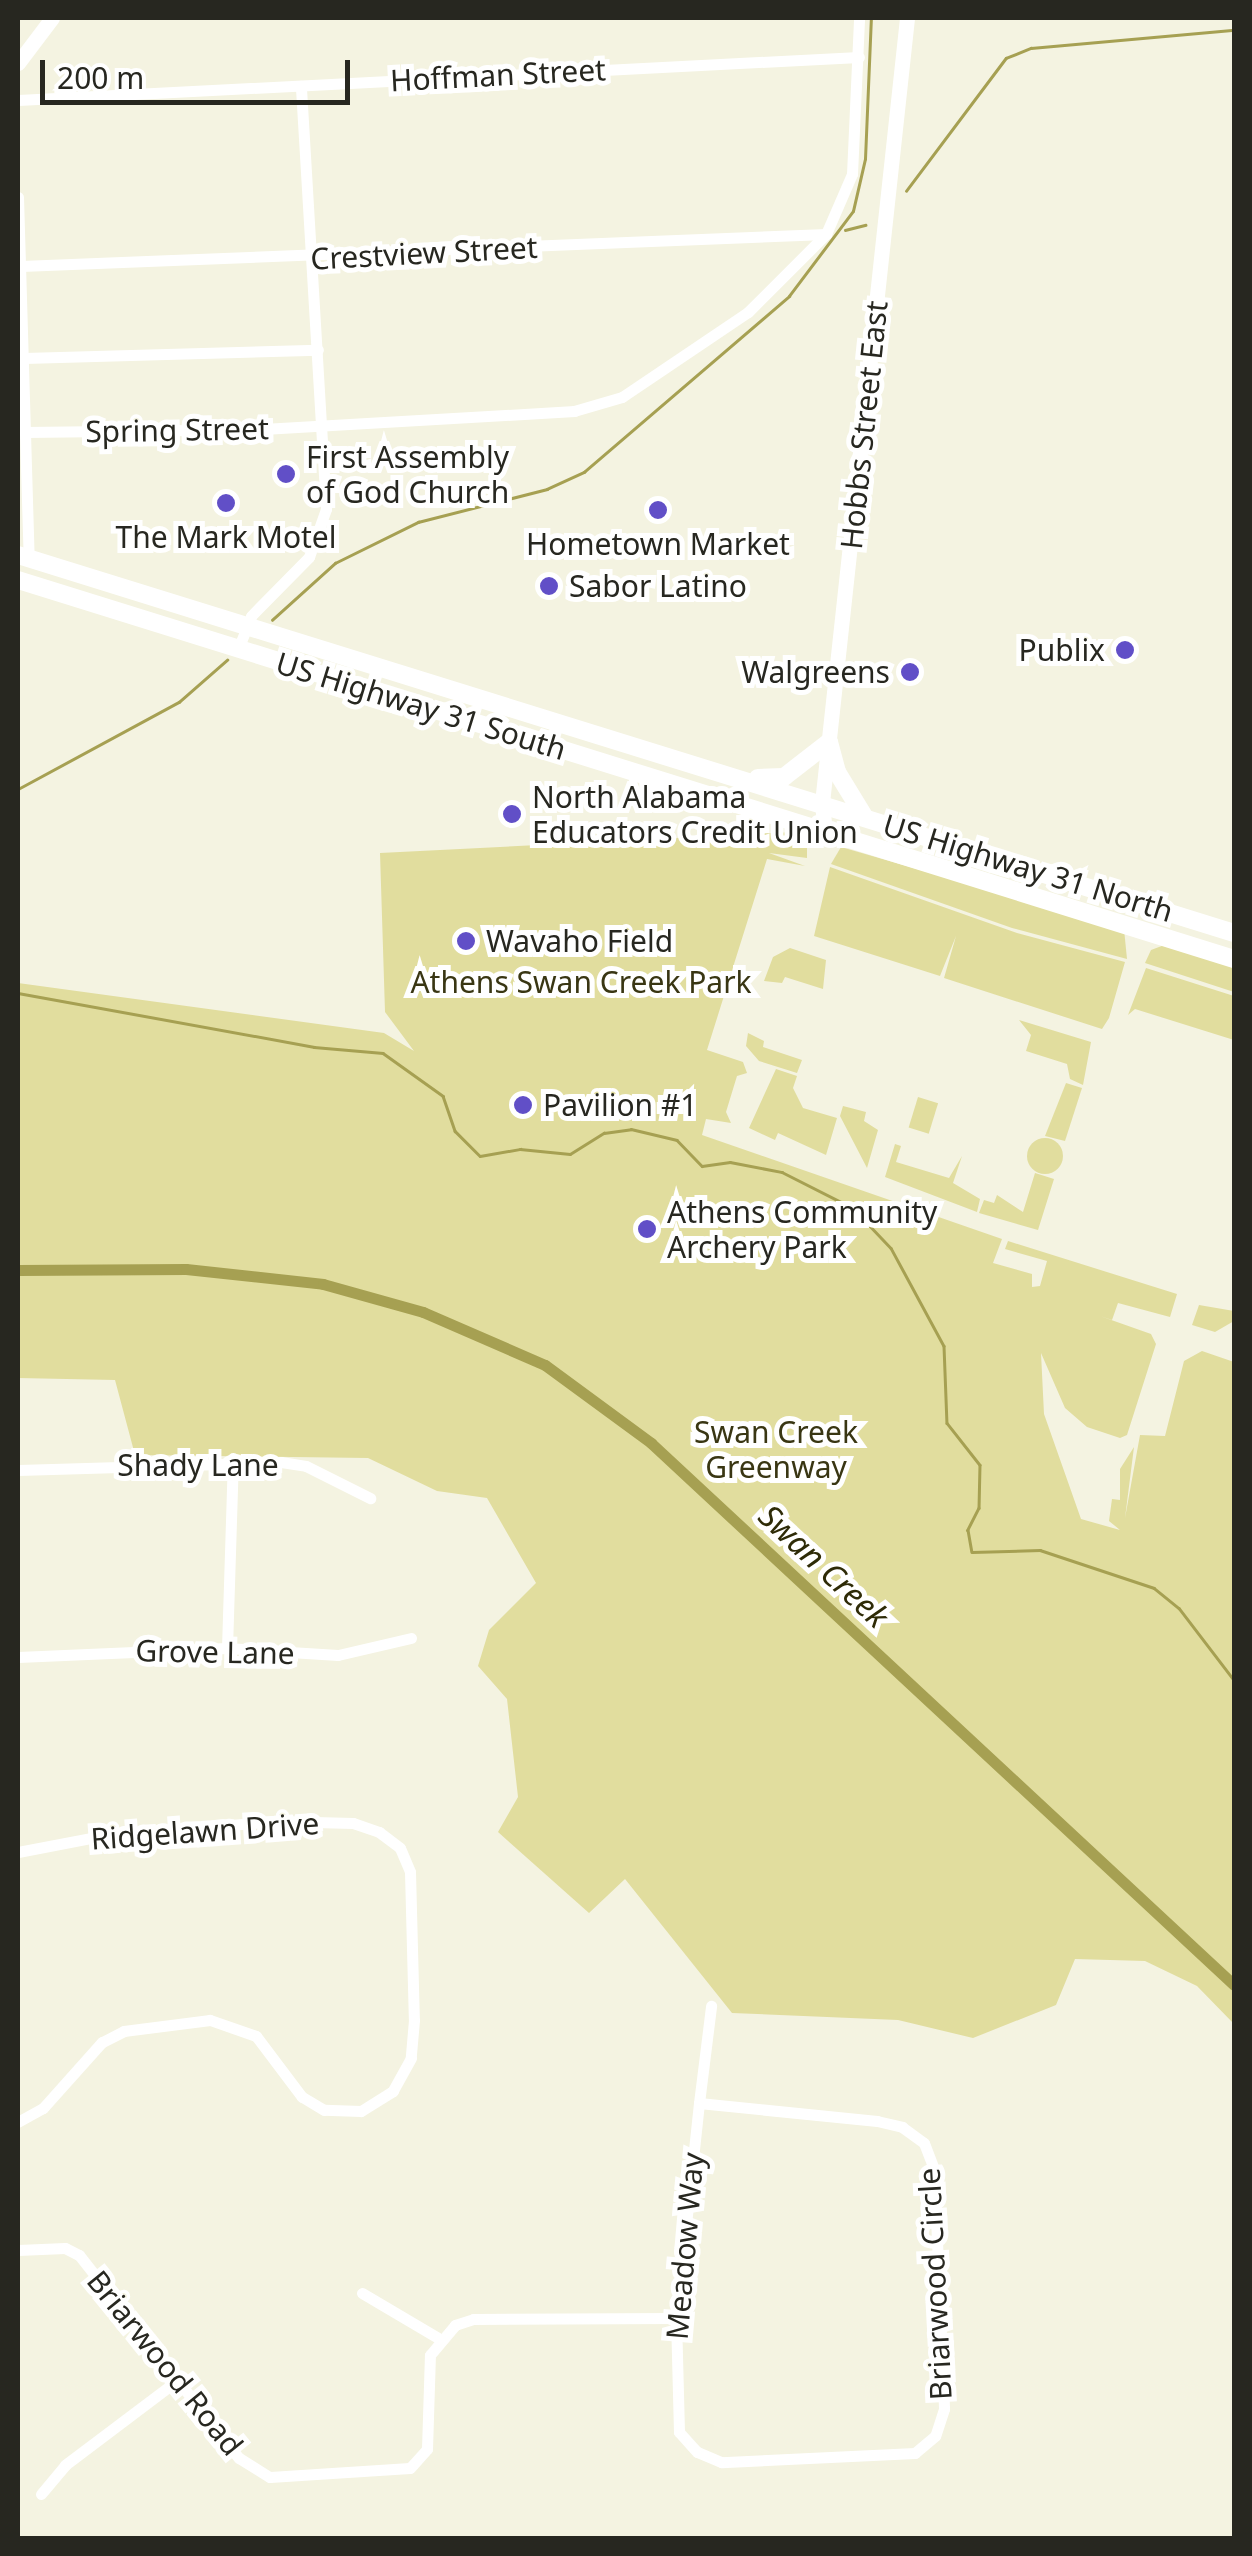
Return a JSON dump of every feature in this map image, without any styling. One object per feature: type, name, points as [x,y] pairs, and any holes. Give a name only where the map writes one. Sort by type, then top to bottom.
[{"type":"main road","points":[[18,63],[52,18]]},
{"type":"main road","name":"Hobbs Street East","points":[[825,832],[822,803],[907,18]]},
{"type":"main road","name":"US Highway 31 South","points":[[23,556],[822,803]]},
{"type":"main road","name":"US Highway 31 South","points":[[18,580],[825,832]]},
{"type":"main road","points":[[742,778],[784,777],[829,742],[837,772],[864,816]]},
{"type":"main road","name":"US Highway 31 North","points":[[822,803],[1234,932]]},
{"type":"main road","name":"US Highway 31 North","points":[[825,832],[1234,959]]},
{"type":"street","name":"Spring Street","points":[[25,432],[322,426],[599,406],[678,365],[720,334],[826,234],[852,174],[858,18]]},
{"type":"street","name":"Hoffman Street","points":[[18,100],[858,57]]},
{"type":"street","points":[[238,649],[248,626],[322,534],[322,426],[301,86]]},
{"type":"street","points":[[18,197],[24,358],[23,556]]},
{"type":"street","name":"Crestview Street","points":[[21,266],[312,259],[826,234]]},
{"type":"street","points":[[24,358],[318,350]]},
{"type":"street","points":[[227,1648],[233,1458]]},
{"type":"street","name":"Shady Lane","points":[[18,1470],[233,1458],[306,1466],[370,1498]]},
{"type":"street","name":"Grove Lane","points":[[18,1657],[227,1648],[338,1655],[411,1638]]},
{"type":"street","name":"Ridgelawn Drive","points":[[18,1852],[96,1837],[274,1821],[353,1823],[379,1832],[400,1848],[410,1872],[414,2020],[411,2058],[393,2091],[361,2112],[313,2104],[256,2036],[210,2020],[124,2030],[102,2042],[43,2108],[18,2122]]},
{"type":"street","name":"Meadow Way","points":[[711,2006],[676,2318],[679,2432],[697,2452],[722,2462]]},
{"type":"street","name":"Briarwood Circle","points":[[699,2103],[902,2126],[924,2143],[934,2170],[944,2410],[935,2436],[915,2453],[890,2457],[722,2462]]},
{"type":"street","name":"Briarwood Road","points":[[18,2250],[65,2248],[78,2255],[259,2474],[385,2474],[410,2468],[427,2449],[430,2355],[438,2338]]},
{"type":"street","points":[[362,2293],[438,2338],[473,2319],[676,2318]]},
{"type":"street","points":[[41,2494],[65,2465],[179,2378]]},
{"type":"green space","name":"Swan Creek Greenway","points":[[794,832],[807,844],[807,858],[769,853],[805,866],[767,859],[707,1050],[743,1062],[747,1073],[737,1076],[726,1112],[731,1123],[706,1119],[702,1135],[1002,1239],[993,1263],[1032,1274],[1032,1287],[1040,1286],[1047,1261],[1005,1249],[1008,1241],[1177,1294],[1170,1317],[1118,1303],[1112,1320],[1100,1316],[1151,1334],[1156,1344],[1127,1435],[1120,1438],[1087,1427],[1065,1408],[1041,1353],[1044,1414],[1081,1519],[1120,1530],[1109,1521],[1112,1499],[1120,1500],[1120,1469],[1134,1447],[1125,1518],[1140,1435],[1165,1436],[1184,1361],[1202,1351],[1234,1362],[1234,2024],[1197,1986],[1145,1961],[1075,1959],[1056,2005],[973,2038],[898,2020],[732,2013],[625,1879],[589,1913],[498,1832],[518,1797],[507,1699],[478,1666],[489,1630],[536,1583],[487,1498],[437,1491],[368,1458],[135,1455],[115,1380],[18,1378],[18,983],[384,1033],[414,1051],[385,1012],[380,853]]},
{"type":"green space","points":[[841,847],[1124,929],[1127,959],[1012,928],[831,864]]},
{"type":"green space","points":[[830,867],[1017,933],[1125,962],[1109,1018],[1102,1029],[944,978],[956,936],[940,976],[814,936]]},
{"type":"green space","points":[[1167,944],[1234,965],[1234,992],[1145,963],[1151,950]]},
{"type":"green space","points":[[790,948],[826,960],[823,989],[785,977],[782,983],[764,981],[773,957]]},
{"type":"green space","points":[[1146,968],[1234,996],[1234,1040],[1135,1009],[1128,1015]]},
{"type":"green space","points":[[1019,1020],[1091,1042],[1083,1085],[1070,1079],[1067,1064],[1026,1051],[1031,1035]]},
{"type":"green space","points":[[748,1033],[764,1041],[763,1047],[802,1060],[797,1073],[759,1061],[746,1046]]},
{"type":"green space","points":[[776,1069],[797,1076],[793,1088],[803,1108],[837,1118],[826,1155],[778,1133],[775,1140],[749,1128]]},
{"type":"green space","points":[[1066,1083],[1082,1088],[1065,1141],[1045,1136]]},
{"type":"green space","points":[[918,1097],[938,1103],[929,1134],[909,1128]]},
{"type":"green space","points":[[843,1106],[866,1112],[864,1121],[878,1130],[867,1168],[840,1116]]},
{"type":"green space","points":[[1045,1138],[1058,1143],[1063,1156],[1058,1169],[1045,1174],[1032,1169],[1027,1156],[1032,1143]]},
{"type":"green space","points":[[895,1144],[901,1146],[896,1162],[949,1178],[962,1156],[953,1183],[980,1199],[977,1212],[885,1177]]},
{"type":"green space","points":[[1035,1173],[1054,1179],[1038,1230],[979,1213],[984,1200],[994,1203],[997,1195],[1023,1212]]},
{"type":"green space","points":[[1199,1305],[1234,1311],[1234,1321],[1215,1332],[1192,1325]]},
{"type":"waterway","points":[[272,620],[335,563],[418,522],[547,489],[584,472],[789,296],[853,211],[865,159],[871,18]]},
{"type":"waterway","points":[[906,191],[1006,58],[1031,48],[1234,30]]},
{"type":"waterway","points":[[845,230],[865,225]]},
{"type":"waterway","points":[[18,789],[179,702],[227,660]]},
{"type":"waterway","points":[[18,993],[314,1047],[383,1053],[443,1096],[455,1131],[480,1156],[520,1149],[570,1154],[604,1133],[631,1129],[677,1140],[702,1166],[730,1162],[782,1172],[853,1208],[891,1248],[944,1346],[947,1423],[980,1465],[979,1508],[968,1530],[972,1552],[1040,1550],[1154,1588],[1179,1608],[1234,1680]]},
{"type":"waterway","name":"Swan Creek","points":[[18,1270],[186,1269],[323,1284],[423,1312],[545,1365],[651,1443],[1234,1985]]},
{"type":"place","name":"First Assembly of God Church","points":[[286,474]]},
{"type":"place","name":"The Mark Motel","points":[[226,503]]},
{"type":"place","name":"Hometown Market","points":[[658,510]]},
{"type":"place","name":"Sabor Latino","points":[[549,586]]},
{"type":"place","name":"Publix","points":[[1125,650]]},
{"type":"place","name":"Walgreens","points":[[910,672]]},
{"type":"place","name":"North Alabama Educators Credit Union","points":[[512,814]]},
{"type":"place","name":"Wavaho Field","points":[[466,941]]},
{"type":"place","name":"Pavilion #1","points":[[523,1105]]},
{"type":"place","name":"Athens Community Archery Park","points":[[647,1229]]},
{"type":"park label","name":"Athens Swan Creek Park","points":[[581,982]]}]
